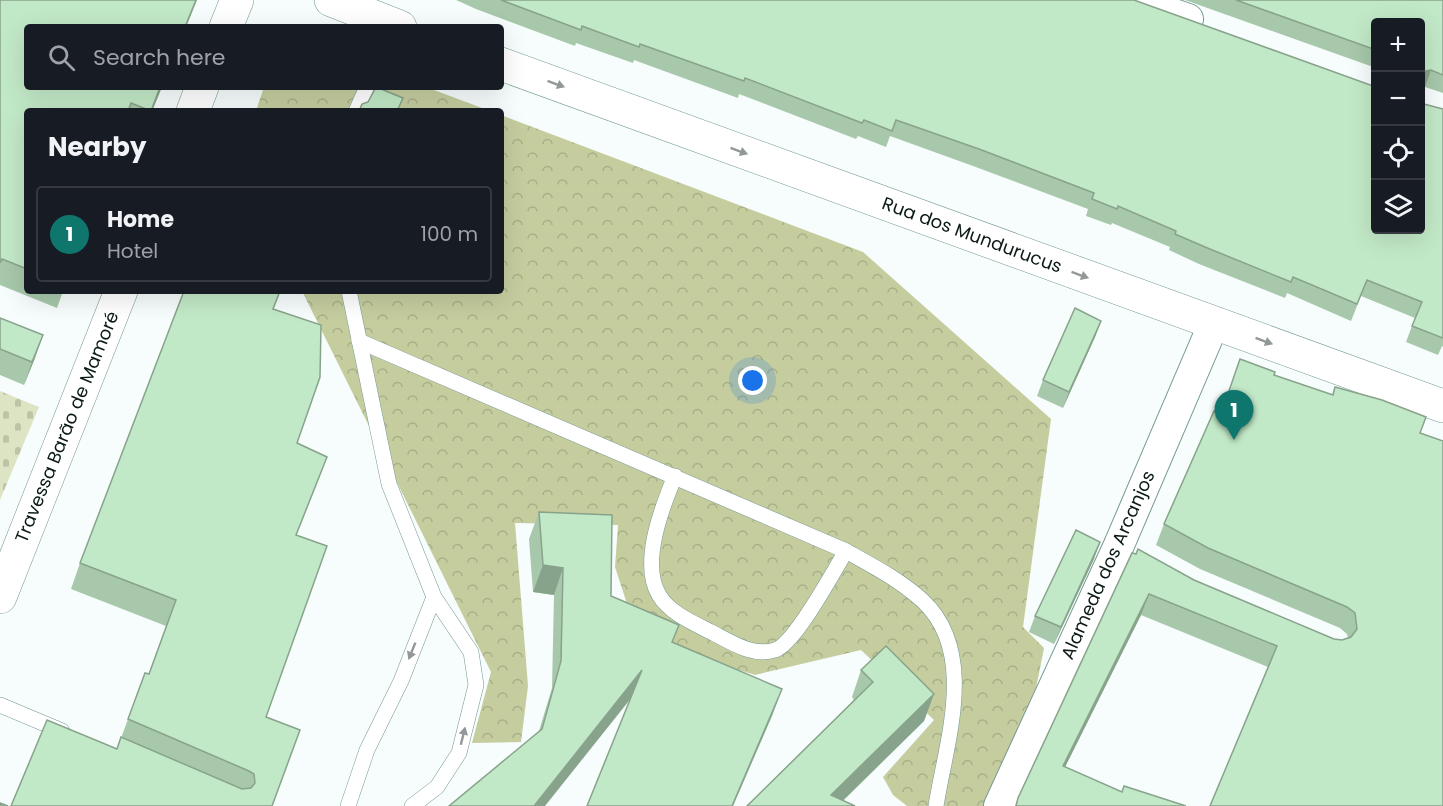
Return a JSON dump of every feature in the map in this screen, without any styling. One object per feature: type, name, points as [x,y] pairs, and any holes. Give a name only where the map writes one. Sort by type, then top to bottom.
[{"type":"street","points":[[227,24],[237,0]]},
{"type":"street","points":[[332,0],[392,24]]},
{"type":"street","points":[[1134,0],[1211,28]]},
{"type":"street","name":"Rua dos Mundurucus","points":[[504,65],[1443,406]]},
{"type":"street","points":[[194,108],[201,90]]},
{"type":"street","name":"Travessa Barão de Mamoré","points":[[0,597],[120,294]]},
{"type":"street","name":"Alameda dos Arcanjos","points":[[999,806],[1130,551],[1214,323]]},
{"type":"lane","points":[[357,108],[366,90]]},
{"type":"lane","points":[[350,294],[389,484],[434,597],[471,652],[477,685],[459,753],[437,787],[412,806]]},
{"type":"lane","points":[[359,341],[846,551],[888,575],[924,602],[948,638],[954,670],[954,704],[936,806]]},
{"type":"lane","points":[[675,476],[661,508],[655,532],[652,579],[659,596],[675,612],[744,650],[774,651],[790,641],[846,551]]},
{"type":"lane","points":[[348,806],[367,750],[401,681],[434,597]]},
{"type":"lane","points":[[0,705],[75,737]]},
{"type":"green space","points":[[263,90],[434,90],[482,108],[257,108]]},
{"type":"green space","points":[[504,116],[863,252],[1051,419],[1023,627],[1044,648],[1027,734],[983,806],[907,806],[893,795],[883,777],[934,720],[861,650],[755,675],[698,657],[665,642],[629,610],[615,567],[618,525],[515,523],[528,686],[521,742],[472,743],[491,672],[303,294],[504,294]]},
{"type":"green space","points":[[0,391],[39,407],[0,500]]},
{"type":"building","points":[[0,0],[196,0],[186,24],[24,24],[24,90],[159,90],[152,108],[144,108],[131,103],[129,108],[24,108],[24,268],[2,259],[0,263]]},
{"type":"building","points":[[501,0],[1134,0],[1371,85],[1371,234],[1425,234],[1425,104],[1443,109],[1443,338],[1412,326],[1422,302],[1367,280],[1357,304],[1293,277],[1291,282],[1205,247],[1175,234],[1176,231],[1118,206],[1117,209],[1092,199],[1094,193],[979,149],[896,120],[892,131],[864,120],[862,123],[745,78],[744,81],[582,26],[581,30]]},
{"type":"building","points":[[1236,0],[1443,0],[1443,75],[1431,70],[1425,71],[1425,18],[1371,18],[1371,48]]},
{"type":"building","points":[[374,90],[383,90],[403,98],[398,108],[360,108],[362,104],[368,102]]},
{"type":"building","points":[[183,294],[279,294],[273,309],[321,325],[320,377],[297,443],[327,457],[296,535],[327,546],[266,717],[300,730],[272,806],[11,806],[47,720],[117,749],[121,737],[242,789],[251,788],[255,783],[254,774],[249,771],[128,719],[145,673],[149,674],[176,600],[80,563]]},
{"type":"building","points":[[1075,308],[1101,321],[1069,392],[1043,380]]},
{"type":"building","points":[[0,318],[43,335],[32,362],[0,349]]},
{"type":"building","points":[[1240,359],[1275,372],[1274,375],[1333,395],[1335,387],[1382,400],[1426,417],[1420,433],[1443,441],[1443,806],[1210,806],[1277,646],[1149,594],[1063,766],[1122,792],[1124,786],[1186,806],[1016,806],[1132,553],[1136,554],[1138,549],[1194,580],[1334,639],[1342,640],[1351,637],[1357,629],[1355,613],[1347,607],[1208,548],[1164,524],[1214,411],[1221,414]]},
{"type":"building","points":[[539,512],[612,515],[611,596],[679,625],[672,642],[782,689],[732,806],[587,806],[642,670],[534,806],[449,806],[542,729],[561,661],[563,568],[543,565]]},
{"type":"building","points":[[1076,530],[1100,542],[1061,627],[1035,616]]},
{"type":"building","points":[[886,646],[934,694],[831,795],[855,806],[747,806],[873,682],[861,670]]},
{"type":"place","name":"Home","points":[[1234,440]]}]
